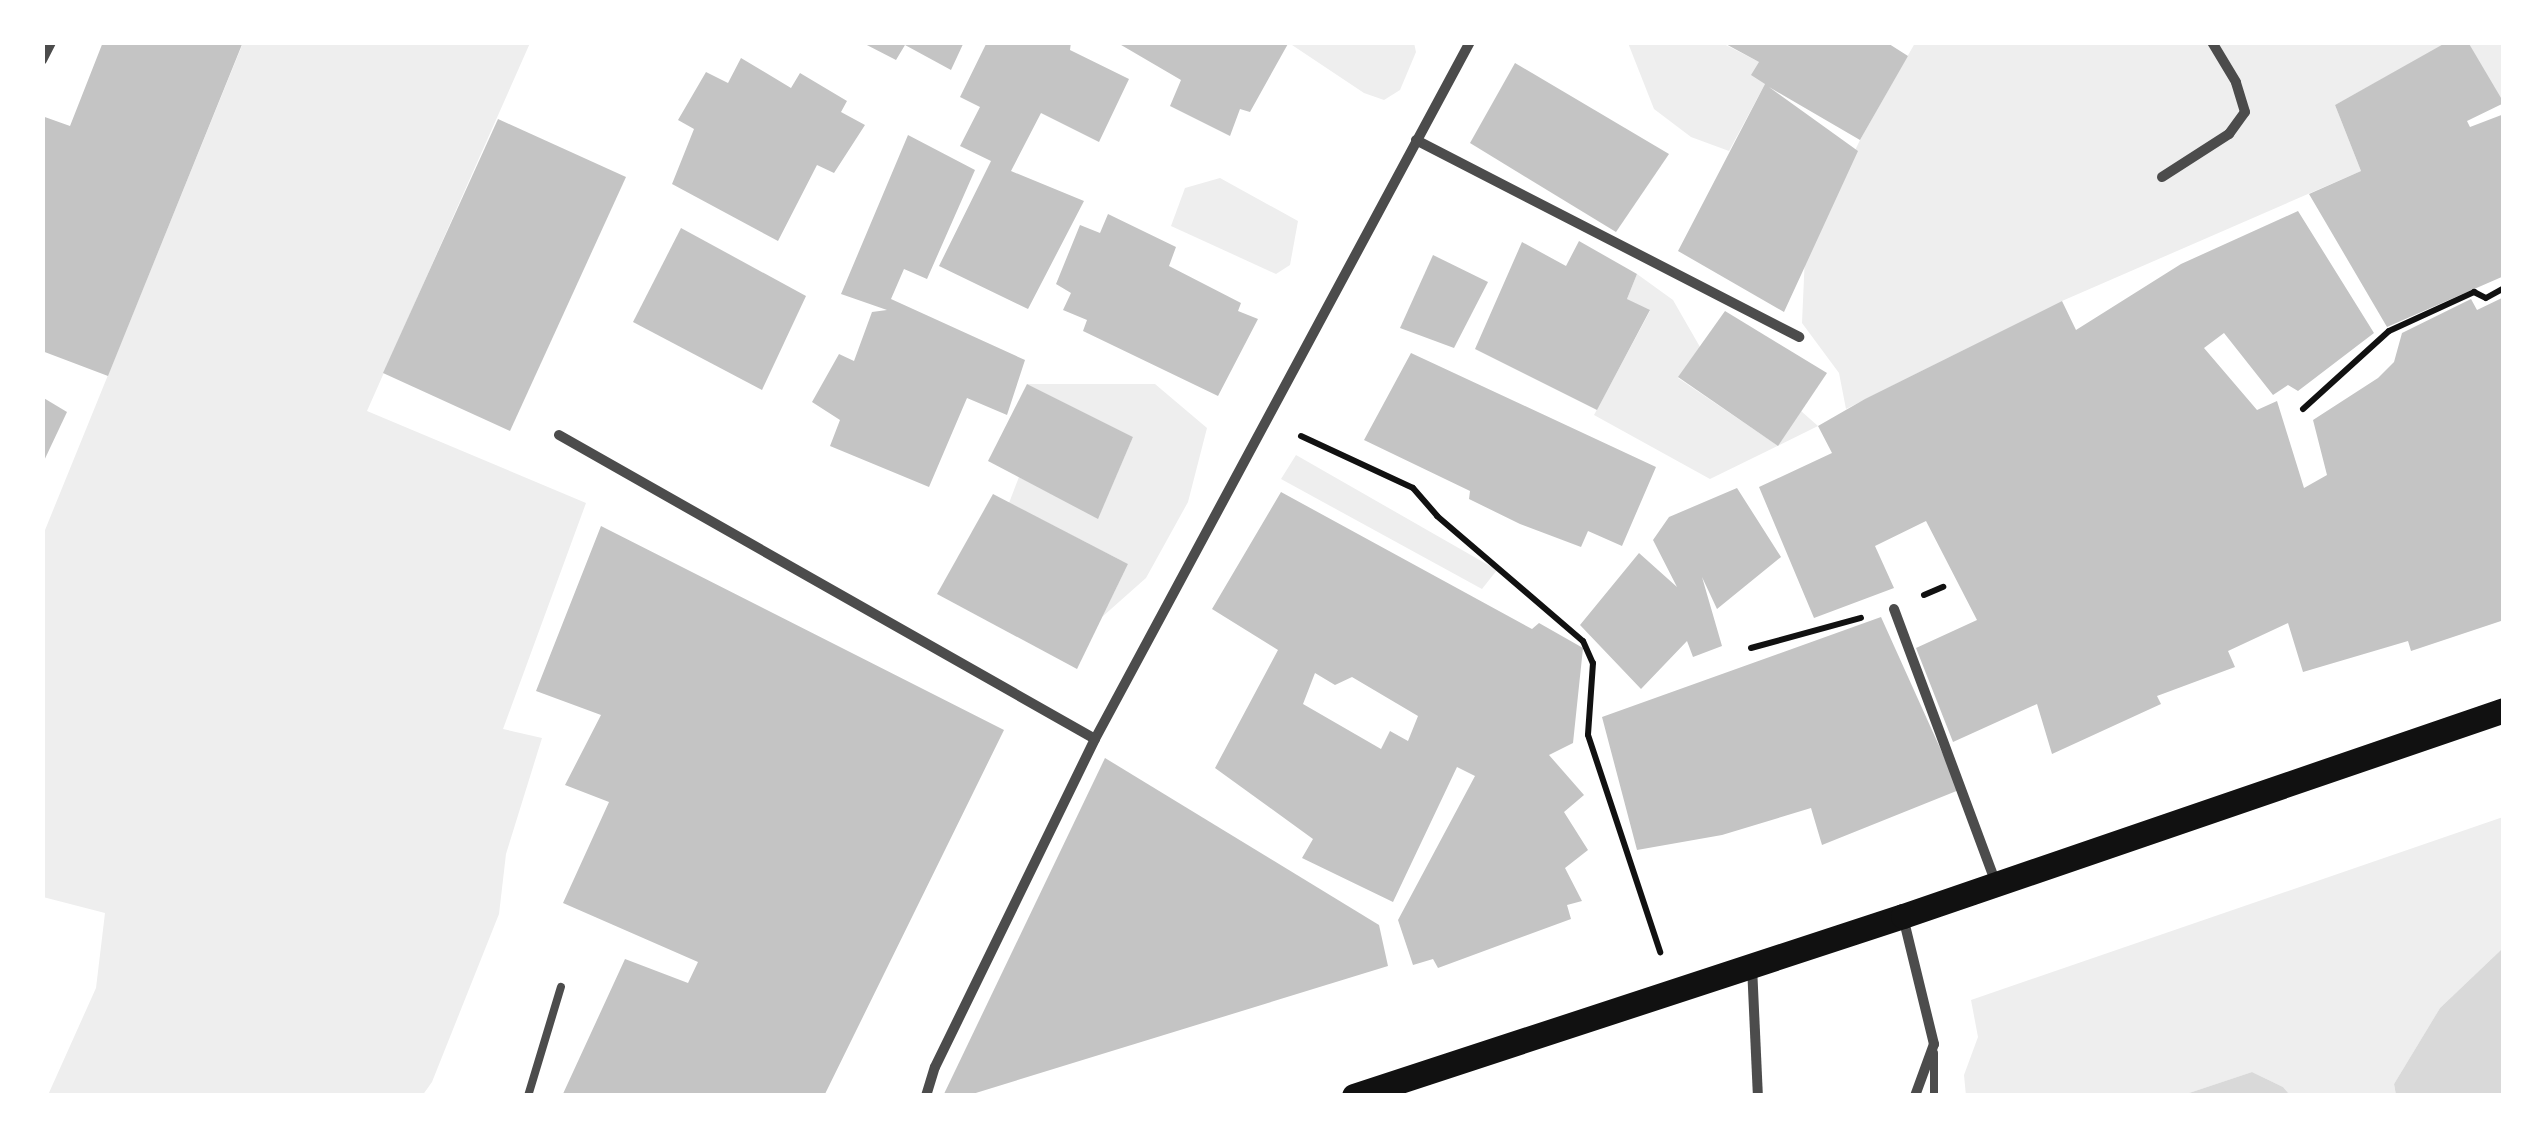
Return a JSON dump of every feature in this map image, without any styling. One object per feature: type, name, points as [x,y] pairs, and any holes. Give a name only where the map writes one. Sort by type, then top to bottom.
[{"type":"main road","points":[[1354,1096],[1903,916],[2504,710]]},
{"type":"street","points":[[42,60],[50,42]]},
{"type":"street","points":[[926,1096],[935,1067],[1095,738],[1470,42]]},
{"type":"street","points":[[2162,177],[2229,134],[2244,112],[2236,82],[2212,42]]},
{"type":"street","points":[[1416,140],[1799,338]]},
{"type":"street","points":[[558,435],[1095,738]]},
{"type":"street","points":[[1894,609],[1996,884]]},
{"type":"street","points":[[1903,916],[1934,1044],[1915,1096]]},
{"type":"street","points":[[1752,965],[1758,1096]]},
{"type":"lane","points":[[528,1096],[561,988]]},
{"type":"lane","points":[[1934,1044],[1934,1096]]},
{"type":"path","points":[[2303,409],[2389,331],[2474,292],[2486,298],[2504,288]]},
{"type":"path","points":[[1265,420],[1413,488],[1436,516],[1583,641],[1593,664],[1588,735],[1674,991]]},
{"type":"path","points":[[1751,648],[1894,609]]},
{"type":"shaded area","points":[[243,43],[530,43],[367,411],[586,503],[503,729],[542,738],[506,854],[499,914],[432,1082],[422,1096],[48,1095],[96,988],[105,913],[43,897],[43,535]]},
{"type":"shaded area","points":[[1289,43],[1414,43],[1416,52],[1400,90],[1384,100],[1364,93]]},
{"type":"shaded area","points":[[1628,43],[1722,43],[1759,62],[1765,84],[1729,151],[1691,137],[1654,109]]},
{"type":"shaded area","points":[[1915,43],[2447,43],[2335,105],[2361,171],[2062,301],[1846,409],[1839,373],[1802,323],[1805,255],[1860,140]]},
{"type":"shaded area","points":[[2468,43],[2503,43],[2503,103]]},
{"type":"shaded area","points":[[1220,178],[1298,221],[1290,265],[1276,274],[1171,226],[1185,188]]},
{"type":"shaded area","points":[[1637,274],[1673,300],[1700,347],[1678,378],[1777,445],[1801,411],[1818,426],[1710,479],[1594,415],[1650,311],[1627,299]]},
{"type":"shaded area","points":[[1027,384],[1155,384],[1207,428],[1188,502],[1146,578],[1102,617],[1128,564],[1009,503],[1019,477],[1098,518],[1133,437]]},
{"type":"shaded area","points":[[1296,455],[1497,570],[1482,589],[1281,479]]},
{"type":"shaded area","points":[[2503,817],[2503,948],[2440,1008],[2394,1084],[2396,1095],[2290,1095],[2283,1087],[2252,1072],[2183,1095],[1966,1096],[1964,1075],[1978,1037],[1971,1000]]},
{"type":"shaded area","points":[[2503,948],[2503,1095],[2396,1095],[2394,1084],[2440,1008]]},
{"type":"shaded area","points":[[2252,1072],[2283,1087],[2290,1095],[2183,1095]]},
{"type":"building","points":[[103,42],[243,42],[108,376],[42,351],[42,116],[70,126]]},
{"type":"building","points":[[861,42],[964,42],[951,70],[905,45],[896,60]]},
{"type":"building","points":[[987,42],[1071,42],[1070,50],[1129,79],[1099,142],[1041,113],[1011,171],[1084,201],[1028,309],[939,266],[991,161],[960,146],[980,107],[960,97]]},
{"type":"building","points":[[1116,42],[1289,42],[1250,112],[1240,109],[1230,136],[1170,106],[1181,80]]},
{"type":"building","points":[[1722,42],[1886,42],[1908,56],[1860,140],[1769,87],[1858,151],[1784,312],[1678,251],[1765,84],[1751,75],[1759,62]]},
{"type":"building","points":[[2447,42],[2468,42],[2504,103],[2467,121],[2470,127],[2504,114],[2504,276],[2387,327],[2309,194],[2361,171],[2335,105]]},
{"type":"building","points":[[741,58],[791,88],[800,73],[847,101],[841,112],[865,125],[834,173],[817,165],[778,241],[672,184],[694,129],[678,120],[706,72],[728,83]]},
{"type":"building","points":[[1515,63],[1669,154],[1616,232],[1470,143]]},
{"type":"building","points":[[498,119],[626,177],[510,431],[383,373]]},
{"type":"building","points":[[908,135],[975,170],[927,279],[904,269],[891,299],[1025,360],[1007,415],[967,398],[929,487],[830,446],[840,420],[812,402],[839,354],[854,361],[872,312],[887,310],[841,294]]},
{"type":"building","points":[[2298,211],[2374,333],[2298,391],[2288,385],[2273,395],[2224,333],[2204,348],[2257,410],[2277,401],[2304,488],[2327,475],[2313,420],[2378,378],[2394,362],[2402,333],[2471,299],[2477,310],[2504,297],[2504,620],[2411,651],[2408,641],[2303,672],[2288,623],[2228,651],[2235,667],[2157,696],[2161,704],[2052,754],[2037,704],[1953,742],[1916,648],[1977,620],[1926,521],[1875,546],[1894,588],[1814,618],[1759,487],[1832,453],[1818,426],[1865,399],[2062,301],[2076,330],[2181,264]]},
{"type":"building","points":[[1108,214],[1176,247],[1169,266],[1241,303],[1238,311],[1258,319],[1218,396],[1083,331],[1087,320],[1063,310],[1071,293],[1056,284],[1080,225],[1100,233]]},
{"type":"building","points":[[681,228],[806,296],[762,390],[633,322]]},
{"type":"building","points":[[1579,241],[1637,274],[1627,299],[1650,310],[1597,410],[1475,349],[1522,242],[1566,266]]},
{"type":"building","points":[[1433,255],[1488,282],[1454,348],[1400,328]]},
{"type":"building","points":[[1725,311],[1827,373],[1778,446],[1678,377]]},
{"type":"building","points":[[1411,353],[1656,467],[1622,546],[1588,531],[1581,547],[1520,524],[1469,499],[1470,491],[1364,440]]},
{"type":"building","points":[[1027,384],[1133,437],[1098,519],[988,461]]},
{"type":"building","points":[[42,397],[67,412],[42,465]]},
{"type":"building","points":[[1737,488],[1781,557],[1717,609],[1702,577],[1722,646],[1693,657],[1687,641],[1641,689],[1580,625],[1639,553],[1677,587],[1653,540],[1669,517]]},
{"type":"building","points":[[1281,492],[1532,629],[1539,623],[1583,648],[1573,743],[1549,755],[1584,795],[1564,812],[1588,850],[1565,868],[1582,901],[1567,905],[1571,919],[1438,968],[1433,959],[1413,965],[1398,920],[1475,776],[1457,767],[1393,902],[1302,858],[1313,839],[1215,768],[1278,650],[1212,609]],"holes":[[[1315,673],[1335,685],[1352,677],[1418,716],[1408,741],[1390,731],[1381,749],[1303,704]]]},
{"type":"building","points":[[993,494],[1128,564],[1077,669],[937,594]]},
{"type":"building","points":[[601,526],[1004,730],[824,1096],[562,1096],[625,959],[688,983],[698,962],[563,903],[609,802],[565,785],[601,715],[536,691]]},
{"type":"building","points":[[1881,617],[1959,790],[1822,845],[1811,808],[1722,835],[1637,850],[1602,717]]},
{"type":"building","points":[[1105,758],[1379,925],[1388,966],[966,1096],[943,1096]]}]
